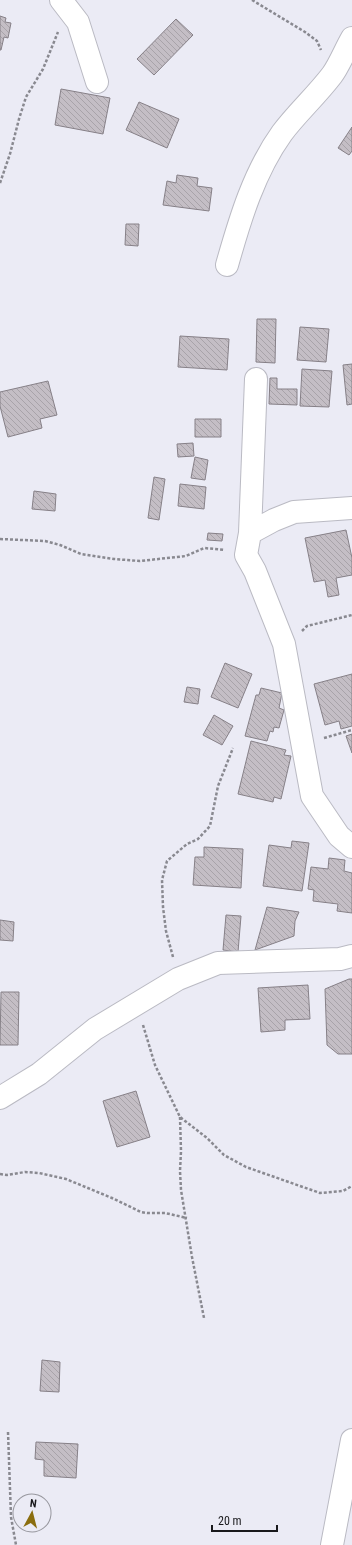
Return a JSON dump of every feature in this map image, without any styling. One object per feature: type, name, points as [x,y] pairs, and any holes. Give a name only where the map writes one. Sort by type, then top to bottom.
[{"type":"street","points":[[65,5],[78,22],[97,82]]},
{"type":"street","points":[[227,265],[247,202],[264,162],[282,132],[332,74],[352,38]]},
{"type":"street","points":[[256,379],[250,533],[246,555],[254,570],[284,644],[312,796],[339,836],[352,847]]},
{"type":"street","points":[[250,533],[274,520],[294,512],[352,508]]},
{"type":"street","points":[[0,1098],[39,1074],[95,1029],[178,979],[218,963],[340,959],[352,956]]},
{"type":"street","points":[[332,1545],[352,1440]]},
{"type":"path","points":[[252,0],[305,32],[317,41],[332,74]]},
{"type":"path","points":[[0,183],[26,97],[43,69],[56,36],[65,5]]},
{"type":"path","points":[[0,539],[45,541],[82,554],[140,561],[186,556],[204,548],[232,551],[246,555]]},
{"type":"path","points":[[284,644],[307,626],[352,615]]},
{"type":"path","points":[[303,743],[352,730]]},
{"type":"path","points":[[178,979],[166,932],[162,880],[167,861],[187,844],[198,838],[210,826],[218,786],[233,748]]},
{"type":"path","points":[[136,1004],[155,1065],[180,1117],[181,1190],[204,1318]]},
{"type":"path","points":[[180,1117],[207,1138],[224,1155],[246,1167],[320,1193],[343,1191],[352,1186]]},
{"type":"path","points":[[0,1174],[7,1175],[25,1172],[39,1173],[66,1179],[141,1212],[165,1213],[187,1218]]},
{"type":"path","points":[[8,1432],[12,1517],[16,1545]]},
{"type":"building","points":[[0,16],[6,18],[5,22],[11,23],[8,38],[4,37],[1,50],[0,50]]},
{"type":"building","points":[[176,19],[193,35],[154,75],[137,59]]},
{"type":"building","points":[[61,89],[110,98],[103,134],[55,125]]},
{"type":"building","points":[[139,102],[179,119],[167,148],[126,130]]},
{"type":"building","points":[[352,127],[352,151],[349,155],[338,148]]},
{"type":"building","points":[[177,175],[198,178],[197,186],[212,188],[209,211],[163,205],[167,181],[176,183]]},
{"type":"building","points":[[126,224],[139,224],[138,246],[125,245]]},
{"type":"building","points":[[257,319],[276,319],[275,363],[256,362]]},
{"type":"building","points":[[300,327],[329,329],[326,362],[297,360]]},
{"type":"building","points":[[180,336],[229,339],[227,370],[178,367]]},
{"type":"building","points":[[352,364],[352,404],[347,405],[343,365]]},
{"type":"building","points":[[302,369],[332,371],[329,407],[300,406]]},
{"type":"building","points":[[270,378],[277,378],[277,389],[297,389],[297,405],[269,404]]},
{"type":"building","points":[[48,381],[57,415],[40,419],[42,428],[8,437],[0,406],[0,392]]},
{"type":"building","points":[[195,419],[221,419],[221,437],[195,437]]},
{"type":"building","points":[[193,443],[194,456],[178,457],[177,444]]},
{"type":"building","points":[[195,457],[208,460],[205,480],[191,478]]},
{"type":"building","points":[[154,477],[165,479],[159,520],[148,518]]},
{"type":"building","points":[[180,484],[206,487],[204,509],[178,506]]},
{"type":"building","points":[[34,491],[56,494],[55,511],[32,509]]},
{"type":"building","points":[[346,530],[352,558],[352,575],[336,578],[339,595],[328,597],[325,580],[314,582],[305,538]]},
{"type":"building","points":[[208,533],[223,534],[222,541],[207,540]]},
{"type":"building","points":[[225,663],[252,674],[238,708],[211,697]]},
{"type":"building","points":[[352,674],[352,726],[341,729],[339,721],[325,725],[314,684]]},
{"type":"building","points":[[187,687],[200,689],[198,704],[184,702]]},
{"type":"building","points":[[261,688],[282,693],[279,708],[284,710],[279,728],[274,727],[273,732],[270,731],[267,741],[245,736],[256,695],[259,695]]},
{"type":"building","points":[[214,715],[233,726],[222,745],[203,735]]},
{"type":"building","points":[[352,734],[352,753],[346,736]]},
{"type":"building","points":[[251,741],[286,750],[284,755],[291,756],[281,799],[274,797],[273,802],[238,794]]},
{"type":"building","points":[[292,841],[309,843],[302,891],[263,886],[269,845],[291,848]]},
{"type":"building","points":[[204,847],[243,849],[241,888],[193,885],[195,857],[204,857]]},
{"type":"building","points":[[329,858],[345,860],[344,871],[352,873],[352,913],[337,911],[338,904],[313,901],[314,890],[308,889],[311,867],[328,869]]},
{"type":"building","points":[[267,907],[299,912],[295,921],[294,936],[255,950]]},
{"type":"building","points":[[226,915],[241,916],[238,952],[223,950]]},
{"type":"building","points":[[0,920],[14,922],[13,941],[0,940]]},
{"type":"building","points":[[352,979],[352,1054],[338,1054],[327,1045],[325,989]]},
{"type":"building","points":[[308,985],[310,1019],[285,1020],[285,1030],[261,1032],[258,988]]},
{"type":"building","points":[[1,992],[19,992],[18,1045],[0,1045]]},
{"type":"building","points":[[136,1091],[150,1137],[117,1147],[103,1101]]},
{"type":"building","points":[[42,1360],[60,1362],[59,1392],[40,1391]]},
{"type":"building","points":[[36,1442],[78,1444],[76,1478],[44,1476],[44,1460],[35,1459]]}]
